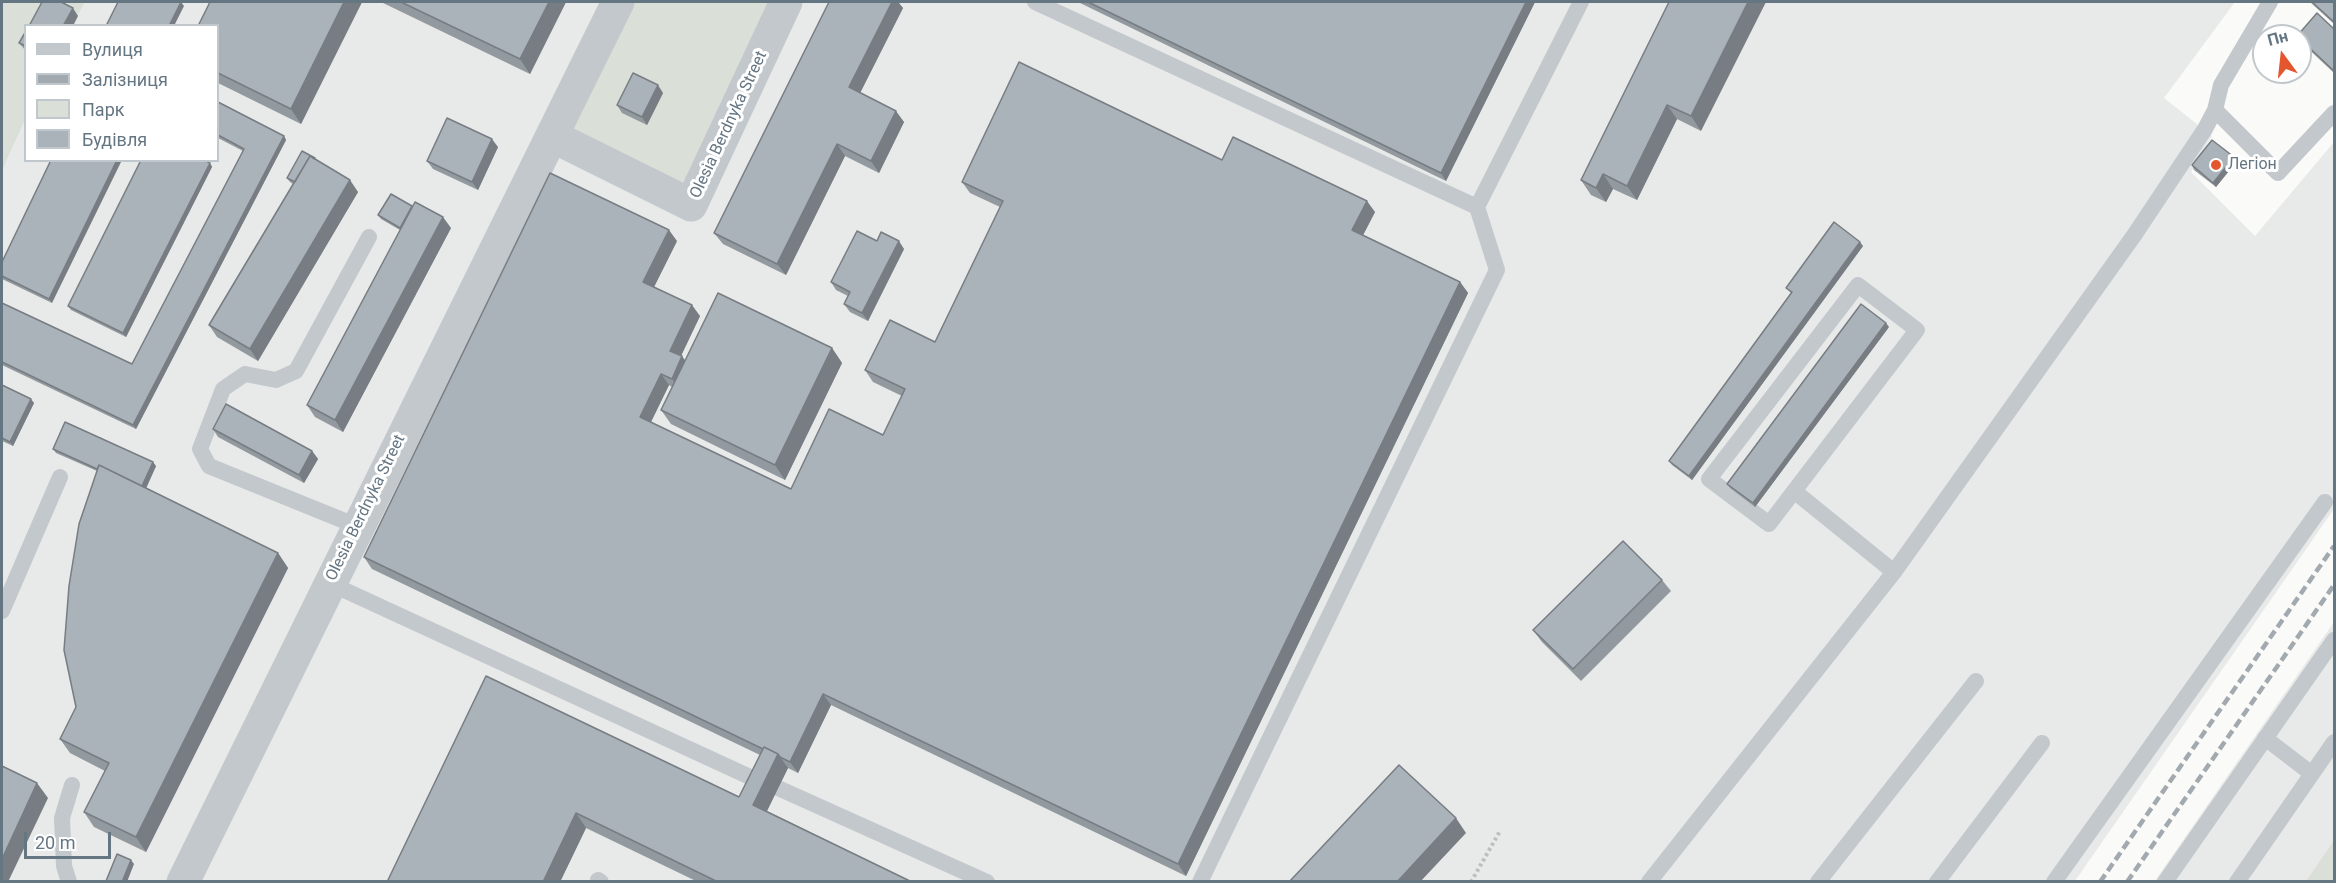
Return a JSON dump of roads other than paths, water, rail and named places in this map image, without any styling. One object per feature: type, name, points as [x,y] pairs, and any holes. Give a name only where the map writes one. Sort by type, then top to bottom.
[{"type":"street","name":"Olesia Berdnyka Street","points":[[183,882],[618,2]]},
{"type":"street","name":"Olesia Berdnyka Street","points":[[552,136],[691,205],[786,2]]},
{"type":"lane","points":[[1035,2],[1477,207]]},
{"type":"lane","points":[[1200,882],[1497,270],[1477,207],[1581,2]]},
{"type":"lane","points":[[1649,882],[1894,572],[2135,234],[2205,129],[2215,110],[2221,85],[2270,2]]},
{"type":"lane","points":[[2215,110],[2278,173],[2334,113]]},
{"type":"lane","points":[[357,526],[209,466],[200,449],[223,389],[245,374],[276,380],[296,371],[369,237]]},
{"type":"lane","points":[[1857,285],[1917,330],[1794,491],[1769,524],[1709,479],[1857,285]]},
{"type":"lane","points":[[2,611],[60,477]]},
{"type":"lane","points":[[1794,491],[1894,572]]},
{"type":"lane","points":[[2054,882],[2325,502]]},
{"type":"lane","points":[[329,583],[987,882]]},
{"type":"lane","points":[[2165,882],[2334,639]]},
{"type":"lane","points":[[1818,882],[1976,681]]},
{"type":"lane","points":[[2265,738],[2312,774]]},
{"type":"lane","points":[[2237,882],[2334,742]]},
{"type":"lane","points":[[1937,882],[2042,743]]},
{"type":"lane","points":[[69,882],[64,866],[62,818],[72,785]]},
{"type":"railway","points":[[2100,882],[2334,546]]},
{"type":"railway","points":[[2127,882],[2334,585]]},
{"type":"place","name":"Легіон","points":[[2216,165]]}]
